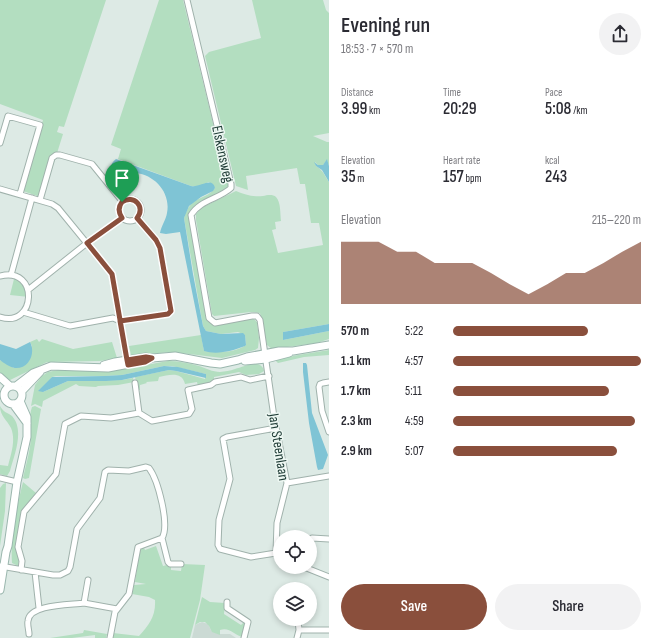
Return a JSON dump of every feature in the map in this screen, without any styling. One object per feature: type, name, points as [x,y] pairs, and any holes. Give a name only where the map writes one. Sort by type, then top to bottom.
[{"type":"street","name":"Elskensweg","points":[[187,0],[231,184],[231,188],[227,192],[196,208],[191,214],[208,318],[215,323],[257,316],[260,320],[266,356]]},
{"type":"street","points":[[0,143],[8,116],[40,124],[20,194]]},
{"type":"street","points":[[40,200],[52,158],[56,155],[60,155],[92,164],[122,202]]},
{"type":"street","points":[[0,189],[40,200],[52,204],[58,208],[112,274],[127,362]]},
{"type":"street","points":[[11,275],[32,198]]},
{"type":"street","points":[[132,199],[138,202],[140,208],[137,218],[129,221],[122,218],[119,209],[122,202],[132,199]]},
{"type":"street","points":[[28,290],[87,243],[122,218]]},
{"type":"street","points":[[24,312],[70,326],[113,318],[120,321],[168,314],[171,311],[160,248],[156,240],[137,218]]},
{"type":"street","points":[[0,276],[11,275],[20,278],[28,290],[29,298],[28,305],[24,312],[10,318],[0,317]]},
{"type":"street","points":[[0,377],[10,388],[22,396],[16,403],[10,404],[5,400],[10,388],[51,366],[100,367],[107,363],[127,362],[146,357],[152,358],[175,356],[220,364],[238,360],[248,361],[266,356],[280,356],[293,351],[329,345]]},
{"type":"street","name":"Jan Steenlaan","points":[[266,356],[276,428],[287,483],[277,523],[277,530]]},
{"type":"street","points":[[21,570],[22,561],[18,546],[24,512],[56,474],[65,424],[81,416],[111,418],[139,413],[152,421],[189,414],[192,409],[188,390],[211,385],[215,382],[241,377],[250,380],[269,376]]},
{"type":"street","points":[[329,382],[320,384],[322,411],[329,432]]},
{"type":"street","points":[[135,383],[139,413]]},
{"type":"street","points":[[0,589],[6,579],[4,567],[9,553],[8,546],[18,482],[27,438],[27,424],[16,403]]},
{"type":"street","points":[[273,553],[252,557],[220,549],[218,545],[219,520],[230,479],[223,439],[276,428]]},
{"type":"street","points":[[4,567],[53,575],[60,575],[68,571],[77,529],[100,498],[105,472],[108,470],[129,471],[146,467],[151,470],[158,488],[163,515],[164,534],[162,538],[168,562],[170,564],[181,564]]},
{"type":"street","points":[[287,483],[329,476]]},
{"type":"street","points":[[0,478],[18,482]]},
{"type":"street","points":[[110,638],[115,612],[130,594],[138,547],[162,538]]},
{"type":"street","points":[[317,538],[329,539]]},
{"type":"street","points":[[35,572],[40,608]]},
{"type":"street","points":[[317,572],[329,577]]},
{"type":"street","points":[[84,604],[88,580]]},
{"type":"street","points":[[227,602],[227,608],[248,622],[244,638]]},
{"type":"street","points":[[29,634],[28,620],[33,612],[40,608],[84,604],[117,609]]},
{"type":"street","points":[[297,638],[299,626]]},
{"type":"street","points":[[299,630],[329,630]]},
{"type":"shaded area","points":[[202,622],[208,624],[211,630],[218,634],[230,634],[236,638],[192,638],[195,625]]},
{"type":"green space","points":[[0,0],[106,0],[64,127],[59,126],[57,132],[63,134],[43,198],[23,191],[43,120],[0,104]]},
{"type":"green space","points":[[159,0],[183,0],[221,156],[231,186],[195,206],[190,211],[189,217],[204,304],[213,324],[253,318],[257,322],[259,338],[258,348],[222,358],[173,352],[131,355],[129,346],[201,335],[204,351],[226,352],[237,350],[246,345],[245,335],[238,332],[221,334],[206,331],[203,326],[184,218],[190,205],[215,188],[209,182],[199,186],[191,186],[118,159],[121,149],[111,145]]},
{"type":"green space","points":[[252,0],[323,0],[326,10],[329,13],[329,133],[313,136],[329,142],[329,166],[327,160],[323,165],[318,165],[315,162],[316,166],[322,171],[329,182],[329,324],[283,332],[283,340],[329,331],[329,339],[317,343],[272,349],[267,345],[260,313],[251,312],[214,316],[212,314],[196,220],[196,214],[201,208],[236,191],[252,196],[272,195],[278,199],[280,208],[281,221],[275,222],[276,229],[272,230],[278,253],[323,245],[319,223],[311,223],[305,184],[300,184],[297,168],[246,176],[248,190],[236,186],[205,56],[209,52],[261,38]]},
{"type":"green space","points":[[16,276],[22,280],[29,297],[10,295]]},
{"type":"green space","points":[[37,339],[39,342],[42,339],[73,349],[112,342],[117,358],[100,361],[47,362],[8,381],[0,375],[0,360],[14,368],[32,346],[30,342]]},
{"type":"green space","points":[[329,350],[329,355],[304,357],[278,363],[275,360],[298,355]]},
{"type":"green space","points":[[168,361],[187,363],[220,372],[256,364],[262,367],[264,371],[259,374],[246,375],[239,372],[214,377],[214,380],[210,383],[198,386],[197,382],[185,384],[181,377],[167,375],[159,377],[158,381],[146,382],[147,383],[140,385],[140,390],[138,390],[135,377],[169,370],[205,379],[206,374],[172,366],[164,366],[122,375],[56,376],[52,377],[43,392],[68,381],[122,380],[133,378],[134,382],[96,387],[79,386],[76,384],[43,401],[42,407],[35,404],[31,406],[35,385],[42,376],[48,372],[58,370],[112,371]]},
{"type":"green space","points":[[0,406],[4,411],[12,416],[18,428],[16,451],[7,476],[0,474],[0,465],[8,466],[13,437],[11,428],[2,415]]},
{"type":"green space","points":[[35,406],[41,409],[29,478],[25,479],[23,478],[31,438],[30,415],[32,407]]},
{"type":"green space","points":[[23,482],[36,493],[21,513],[16,547],[19,560],[18,566],[12,563],[12,543],[16,511]]},
{"type":"green space","points":[[6,483],[5,511],[0,546],[0,488]]},
{"type":"green space","points":[[143,546],[145,550],[156,546],[163,566],[171,566],[171,570],[181,571],[182,564],[205,565],[200,600],[190,638],[113,638],[113,633],[139,636],[149,624],[153,616],[155,600],[149,597],[132,594],[134,585],[146,584],[135,582],[140,547]]},
{"type":"green space","points":[[202,597],[210,602],[225,603],[224,614],[241,625],[244,622],[245,625],[242,637],[229,630],[223,629],[220,630],[220,635],[212,632],[205,622],[200,622],[195,625]]},
{"type":"green space","points":[[84,630],[107,634],[106,638],[95,638],[95,635],[72,638],[50,638],[83,633]]},
{"type":"water","points":[[116,159],[191,186],[208,183],[213,185],[215,188],[213,191],[201,197],[189,206],[184,218],[203,326],[206,331],[221,334],[243,333],[245,335],[245,346],[224,352],[214,353],[204,351],[180,232],[166,234],[160,233],[166,218],[168,206],[164,192],[155,181],[143,174],[117,173],[111,171],[113,161]]},
{"type":"water","points":[[327,159],[329,166],[329,182],[322,170],[316,166],[314,162],[318,165],[323,165]]},
{"type":"water","points":[[329,324],[329,331],[283,340],[283,332]]},
{"type":"water","points":[[30,342],[32,346],[32,355],[30,360],[24,366],[15,368],[0,360],[0,344],[16,349]]},
{"type":"water","points":[[303,363],[306,363],[307,365],[312,413],[328,455],[323,469],[318,470],[309,423]]},
{"type":"water","points":[[164,366],[178,367],[206,374],[206,378],[169,370],[122,380],[68,381],[43,392],[38,391],[52,377],[122,375]]},
{"type":"route","points":[[122,202],[119,206],[119,211],[122,218],[87,243],[112,274],[127,360],[146,357],[152,358],[145,362],[128,365],[127,360],[120,321],[168,314],[171,311],[160,248],[156,240],[137,218],[140,212],[140,205],[138,202],[132,199],[122,202]]}]
